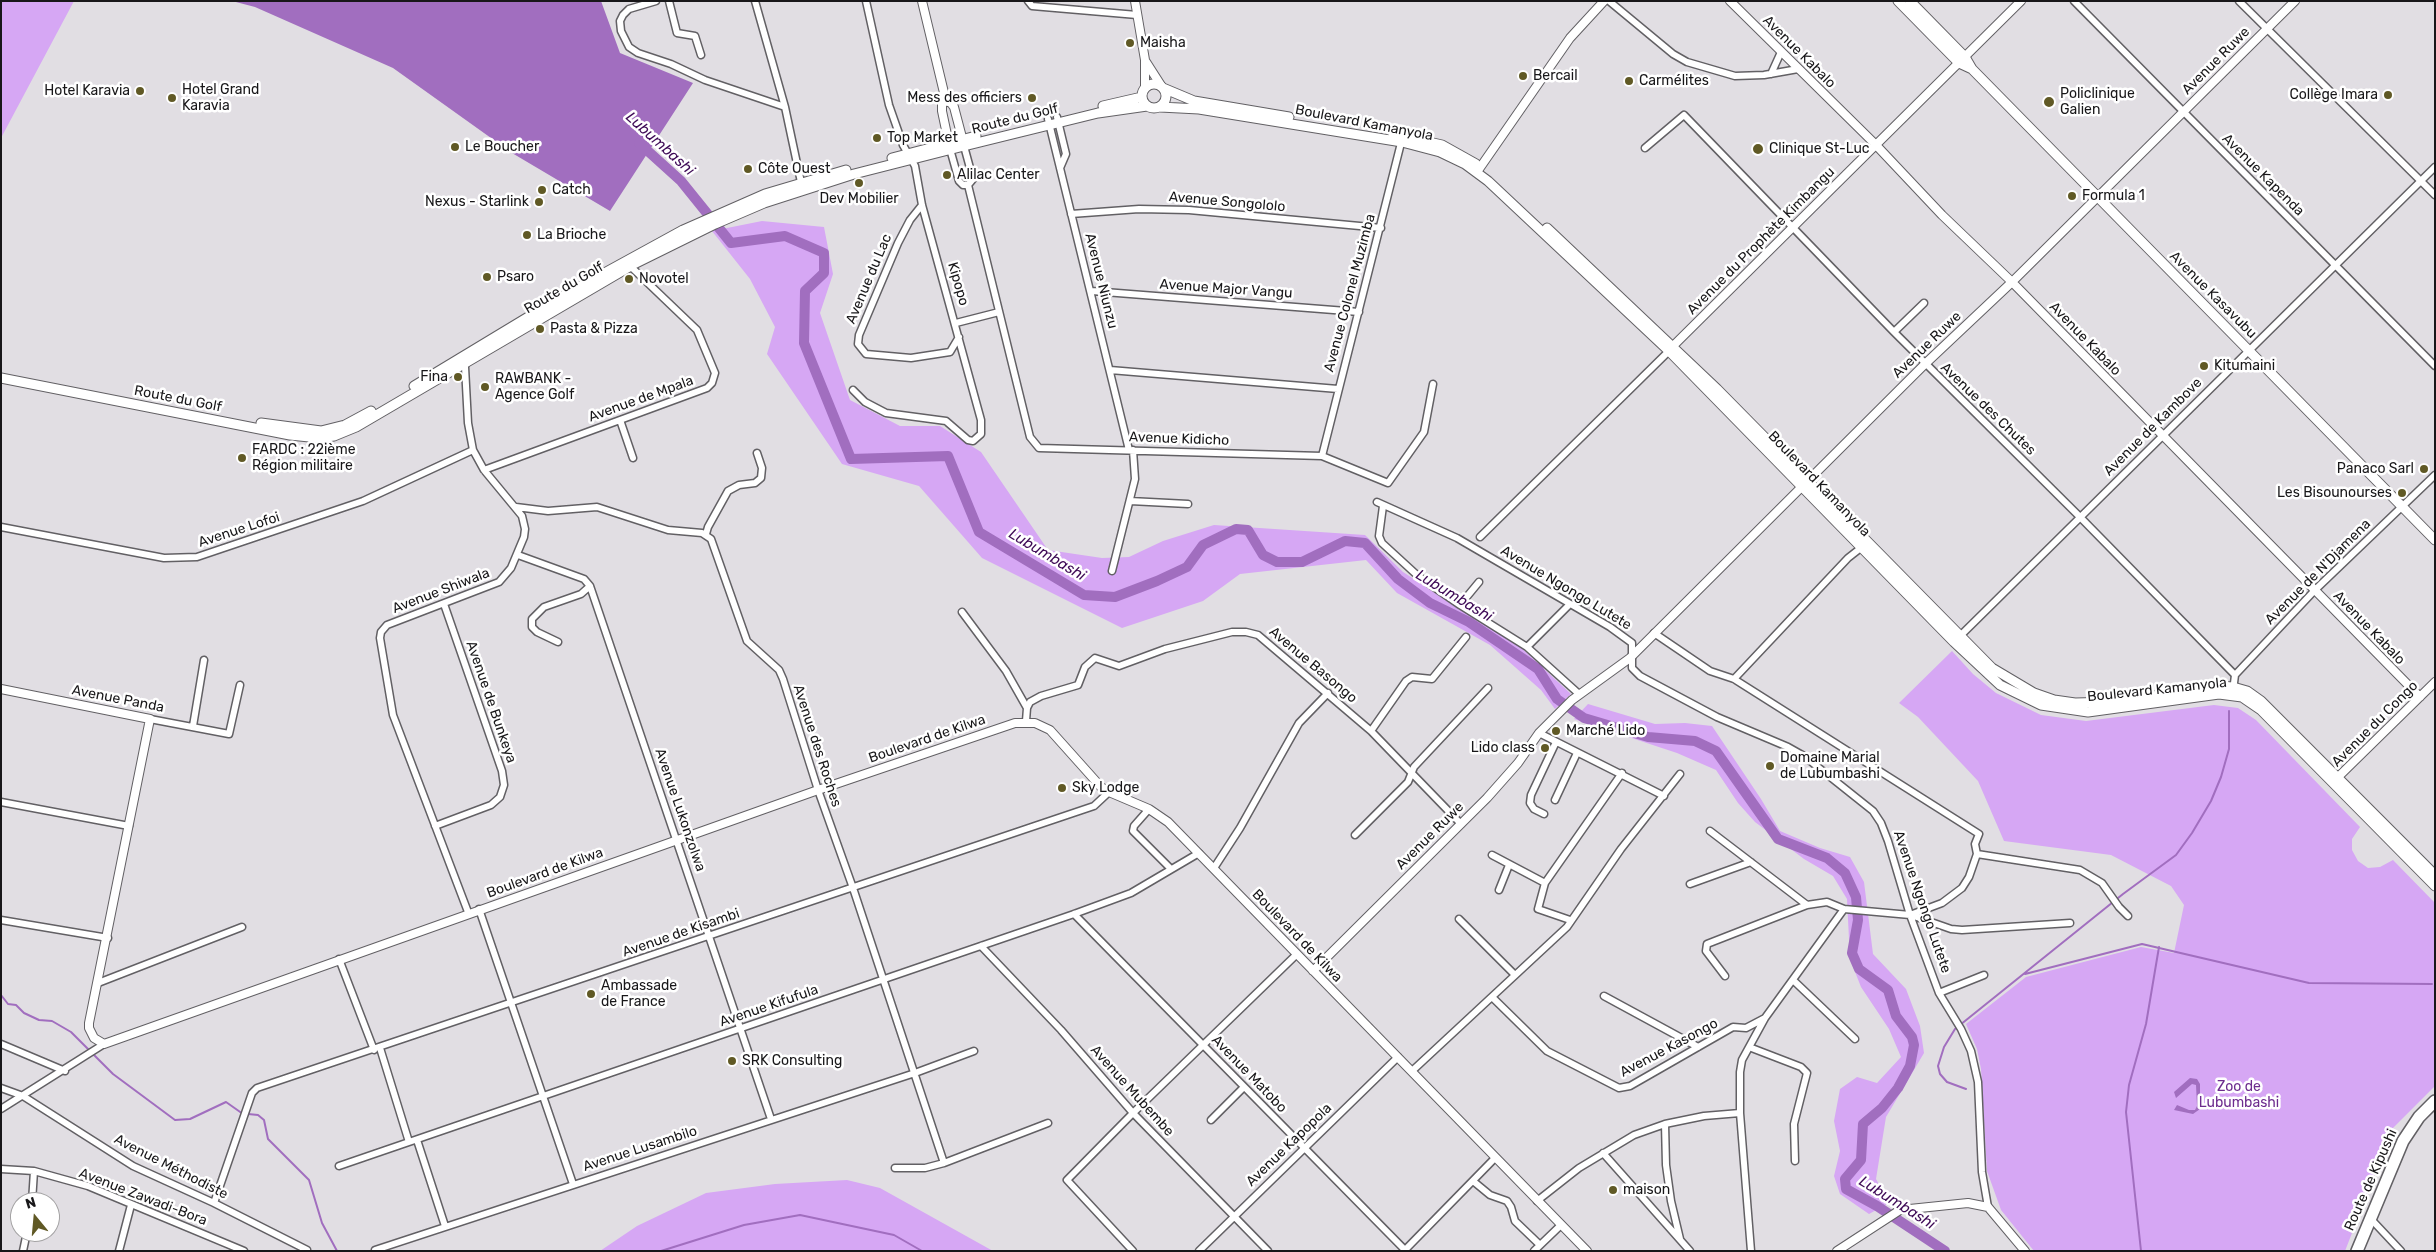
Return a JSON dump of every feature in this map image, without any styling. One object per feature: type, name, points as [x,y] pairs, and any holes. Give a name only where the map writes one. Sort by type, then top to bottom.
[{"type":"highway","name":"Route de Kipushi","points":[[2357,1251],[2403,1141],[2419,1117],[2435,1101]]},
{"type":"main road","name":"Avenue Kasavubu","points":[[1898,1],[1972,69],[2435,540]]},
{"type":"main road","name":"Avenue Kasavubu","points":[[1910,1],[1962,60]]},
{"type":"main road","points":[[1053,121],[1143,92],[1154,84],[1162,88],[1166,97],[1160,107],[1147,106],[1143,92]]},
{"type":"main road","name":"Boulevard Kamanyola","points":[[1162,88],[1190,100],[1273,117],[1402,139],[1440,152],[1478,169],[1592,273],[1671,349],[2000,685],[2029,700],[2053,708],[2088,712],[2233,691],[2260,710],[2435,875]]},
{"type":"main road","name":"Route du Golf","points":[[1,378],[290,436],[319,438],[334,436],[352,429],[491,343],[628,263],[709,222],[802,185],[911,156],[1053,121],[1147,106]]},
{"type":"main road","name":"Boulevard Kamanyola","points":[[1160,107],[1185,107],[1273,117]]},
{"type":"main road","points":[[1,372],[291,429],[321,432],[353,422],[463,360]]},
{"type":"main road","name":"Boulevard Kamanyola","points":[[1805,484],[1862,547],[1956,640]]},
{"type":"main road","name":"Boulevard Kamanyola","points":[[2336,780],[2435,886]]},
{"type":"street","points":[[656,1],[629,8],[622,15],[620,22],[621,31],[629,47],[638,53],[671,64],[706,80],[785,107]]},
{"type":"street","points":[[669,1],[677,33],[695,36],[701,56]]},
{"type":"street","points":[[755,1],[785,107],[802,185]]},
{"type":"street","name":"Kipopo","points":[[853,390],[865,402],[886,413],[946,421],[968,440],[973,441],[981,434],[981,420],[956,323],[922,205],[911,156],[897,130],[890,105],[866,1]]},
{"type":"street","points":[[922,1],[946,102]]},
{"type":"street","points":[[1028,1],[1032,6],[1137,15]]},
{"type":"street","points":[[1135,1],[1145,60],[1143,92]]},
{"type":"street","points":[[1478,169],[1570,38],[1604,1]]},
{"type":"street","points":[[1609,1],[1673,54],[1687,62],[1734,76],[1772,74],[1798,69]]},
{"type":"street","name":"Avenue Kabalo","points":[[1730,1],[1875,144],[1942,215],[2012,282],[2420,697]]},
{"type":"street","name":"Avenue du Prophète Kimbangu","points":[[1671,349],[1875,144],[2021,1]]},
{"type":"street","name":"Avenue Kapenda","points":[[2074,1],[2435,366]]},
{"type":"street","points":[[2239,1],[2435,195]]},
{"type":"street","name":"Avenue Ruwe","points":[[1312,970],[1461,824],[1518,763],[1539,733],[1572,700],[1633,655],[2294,1]]},
{"type":"street","points":[[1772,74],[1781,52]]},
{"type":"street","points":[[1145,60],[1162,88]]},
{"type":"street","points":[[946,102],[951,103],[954,107],[964,143],[973,179],[968,184],[963,185],[958,181],[941,108],[946,102]]},
{"type":"street","name":"Avenue des Chutes","points":[[1645,148],[1684,115],[1792,229],[2235,675]]},
{"type":"street","points":[[1053,121],[1066,154],[1060,168]]},
{"type":"street","name":"Avenue Niunzu","points":[[1053,121],[1060,168],[1131,450],[1134,479],[1112,571]]},
{"type":"street","name":"Avenue Colonel Muzimba","points":[[1322,456],[1402,139]]},
{"type":"street","name":"Avenue de Kambove","points":[[1956,640],[2248,349],[2435,167]]},
{"type":"street","points":[[956,323],[999,312],[968,184]]},
{"type":"street","name":"Avenue du Lac","points":[[922,205],[910,220],[898,242],[859,335],[858,344],[866,354],[911,358],[950,352],[959,337]]},
{"type":"street","name":"Avenue Songololo","points":[[1071,214],[1139,209],[1188,210],[1381,228]]},
{"type":"street","name":"Avenue de Mpala","points":[[484,470],[707,388],[712,383],[715,373],[697,330],[628,263]]},
{"type":"street","name":"Avenue Major Vangu","points":[[1092,291],[1359,312]]},
{"type":"street","points":[[1894,332],[1924,303]]},
{"type":"street","name":"Avenue Kidicho","points":[[999,312],[1030,437],[1035,445],[1042,448],[1322,456]]},
{"type":"street","points":[[1480,538],[1671,349]]},
{"type":"street","name":"Avenue Shiwala","points":[[463,360],[468,423],[473,450],[484,470],[522,516],[525,529],[518,555],[512,568],[499,582],[388,625],[381,632],[380,638],[393,715],[468,912]]},
{"type":"street","points":[[1110,370],[1338,389]]},
{"type":"street","points":[[1322,456],[1384,483],[1390,482],[1424,432],[1433,384]]},
{"type":"street","points":[[620,420],[633,458]]},
{"type":"street","name":"Avenue Lofoi","points":[[1,526],[164,558],[196,558],[363,501],[473,450]]},
{"type":"street","points":[[516,507],[548,511],[597,507],[668,530],[706,534],[728,491],[739,485],[755,483],[761,478],[762,468],[757,453]]},
{"type":"street","name":"Avenue de N'Djamena","points":[[2235,675],[2315,590],[2435,475]]},
{"type":"street","points":[[1130,501],[1188,504]]},
{"type":"street","name":"Avenue Ngongo Lutete","points":[[1460,605],[1418,576],[1381,542],[1380,504],[1411,516],[1457,538],[1629,640],[1633,647],[1632,668],[1640,676],[1717,718],[1788,747],[1825,772],[1873,811],[1881,823],[1888,841],[1910,915],[1940,994],[1961,1029],[1971,1051],[1978,1082],[1982,1172],[1988,1207]]},
{"type":"street","name":"Avenue des Roches","points":[[706,534],[712,542],[749,643],[781,674],[818,790],[853,888],[882,981],[944,1163]]},
{"type":"street","points":[[1734,679],[1848,558],[1862,547]]},
{"type":"street","points":[[518,555],[584,579],[590,586],[581,594],[544,607],[532,619],[532,627],[537,632],[558,642]]},
{"type":"street","points":[[1479,582],[1460,605],[1527,647],[1579,694]]},
{"type":"street","name":"Avenue Lukonzolwa","points":[[590,586],[742,1028],[771,1119]]},
{"type":"street","name":"Avenue de Bunkeya","points":[[435,826],[491,805],[500,797],[504,785],[502,771],[444,604]]},
{"type":"street","points":[[1527,647],[1570,604]]},
{"type":"street","points":[[962,612],[1006,671],[1027,708],[1026,721]]},
{"type":"street","name":"Avenue Basongo","points":[[1027,708],[1030,702],[1041,696],[1078,685],[1085,667],[1095,658],[1119,666],[1165,649],[1232,632],[1246,632],[1258,635],[1371,731],[1461,824]]},
{"type":"street","points":[[1654,633],[1710,671],[1734,679],[1863,759],[1978,834],[1975,844],[1977,854],[1969,877],[1962,888],[1932,908],[1910,915]]},
{"type":"street","points":[[1371,731],[1406,681],[1412,677],[1432,679],[1466,637]]},
{"type":"street","points":[[193,726],[204,660]]},
{"type":"street","points":[[2233,691],[2235,675]]},
{"type":"street","name":"Avenue du Congo","points":[[2336,780],[2435,682]]},
{"type":"street","name":"Avenue Panda","points":[[1,689],[229,734],[240,686]]},
{"type":"street","points":[[1355,835],[1408,782],[1414,767],[1488,688]]},
{"type":"street","points":[[1214,868],[1240,828],[1299,723],[1328,693]]},
{"type":"street","points":[[104,1044],[94,1038],[89,1028],[150,719]]},
{"type":"street","name":"Boulevard de Kilwa","points":[[104,1044],[676,839],[1015,723],[1026,721],[1050,730],[1094,780],[1109,792],[1149,809],[1168,822],[1587,1251]]},
{"type":"street","points":[[1539,733],[1577,753],[1622,773],[1664,796]]},
{"type":"street","points":[[1544,814],[1534,809],[1530,803],[1531,795],[1556,742]]},
{"type":"street","points":[[1555,800],[1577,753]]},
{"type":"street","points":[[1570,920],[1538,909],[1545,883],[1622,773]]},
{"type":"street","points":[[1412,1071],[1567,926],[1621,849],[1680,774]]},
{"type":"street","name":"Avenue de Kisambi","points":[[214,1203],[252,1094],[256,1088],[512,1004],[1094,806],[1109,792]]},
{"type":"street","points":[[1,802],[129,826]]},
{"type":"street","points":[[1149,809],[1134,826],[1133,831],[1171,869]]},
{"type":"street","points":[[1710,831],[1807,905]]},
{"type":"street","name":"Avenue Kifufula","points":[[339,1166],[1074,914],[1126,895],[1199,853]]},
{"type":"street","points":[[1977,854],[2080,870],[2102,884],[2128,916]]},
{"type":"street","points":[[1492,855],[1545,883]]},
{"type":"street","points":[[1690,884],[1751,862]]},
{"type":"street","points":[[1499,890],[1510,865]]},
{"type":"street","points":[[1724,976],[1706,951],[1707,944],[1807,905],[1828,902],[1845,909],[1910,915],[1951,929],[1962,930],[2070,923]]},
{"type":"street","points":[[479,909],[573,1184]]},
{"type":"street","points":[[1751,1251],[1740,1113],[1740,1072],[1742,1060],[1765,1018],[1845,909]]},
{"type":"street","name":"Avenue Matobo","points":[[1074,914],[1405,1250]]},
{"type":"street","points":[[1458,919],[1515,975]]},
{"type":"street","points":[[1,920],[108,938]]},
{"type":"street","points":[[98,983],[242,927]]},
{"type":"street","name":"Avenue Mubembe","points":[[981,946],[1060,1030],[1133,1113],[1268,1251]]},
{"type":"street","points":[[1133,1251],[1068,1180],[1133,1113],[1297,954]]},
{"type":"street","points":[[340,959],[377,1049],[409,1142]]},
{"type":"street","points":[[1940,994],[1984,975]]},
{"type":"street","points":[[1793,980],[1855,1040]]},
{"type":"street","points":[[1604,996],[1698,1047]]},
{"type":"street","name":"Avenue Kasongo","points":[[1492,997],[1546,1051],[1619,1088],[1630,1086],[1734,1027],[1746,1028],[1765,1018]]},
{"type":"street","points":[[1,1044],[65,1071]]},
{"type":"street","points":[[1,1109],[65,1071],[96,1047],[104,1044]]},
{"type":"street","points":[[1749,1047],[1802,1067],[1807,1073],[1794,1124],[1795,1161]]},
{"type":"street","name":"Avenue Lusambilo","points":[[375,1250],[914,1073],[974,1051]]},
{"type":"street","name":"Avenue Kapopola","points":[[1199,1251],[1398,1057]]},
{"type":"street","points":[[1211,1120],[1244,1087]]},
{"type":"street","name":"Avenue Méthodiste","points":[[1,1088],[23,1096],[133,1166],[214,1203],[307,1250]]},
{"type":"street","points":[[1537,1201],[1603,1153],[1634,1135],[1665,1124],[1704,1116],[1740,1113]]},
{"type":"street","points":[[895,1168],[926,1168],[944,1163],[1048,1123]]},
{"type":"street","points":[[1665,1124],[1666,1164],[1671,1201],[1680,1240]]},
{"type":"street","points":[[417,1140],[445,1226]]},
{"type":"street","points":[[1603,1153],[1690,1251]]},
{"type":"street","points":[[1405,1250],[1495,1158]]},
{"type":"street","name":"Avenue Zawadi-Bora","points":[[1,1168],[34,1171],[88,1186],[244,1251]]},
{"type":"street","points":[[33,1192],[34,1171]]},
{"type":"street","points":[[1473,1181],[1490,1195],[1507,1201],[1511,1207],[1514,1221],[1540,1245]]},
{"type":"street","points":[[1837,1251],[1895,1212],[1910,1208],[1962,1203],[1988,1207],[2025,1251]]},
{"type":"street","points":[[119,1251],[131,1205]]},
{"type":"street","points":[[2370,1218],[2401,1251]]},
{"type":"street","points":[[1534,1251],[1561,1225]]},
{"type":"green space","points":[[1,1],[74,1],[1,138]]},
{"type":"green space","points":[[762,221],[824,227],[833,274],[820,313],[850,400],[900,426],[940,426],[981,452],[1048,550],[1102,558],[1129,557],[1163,541],[1214,525],[1365,535],[1403,572],[1451,603],[1498,626],[1571,694],[1555,709],[1541,690],[1490,645],[1397,593],[1366,560],[1240,574],[1203,601],[1122,628],[982,558],[919,486],[842,464],[767,354],[775,327],[750,279],[712,231]]},
{"type":"green space","name":"Zoo de Lubumbashi","points":[[1952,651],[1973,674],[1996,693],[2041,715],[2086,721],[2214,705],[2238,708],[2256,720],[2360,827],[2352,839],[2352,850],[2358,861],[2368,868],[2380,867],[2393,860],[2435,903],[2435,1086],[2393,1128],[2345,1251],[2034,1251],[2001,1210],[1987,1171],[1981,1069],[1977,1049],[1966,1024],[2026,977],[2141,947],[2174,953],[2184,905],[2171,886],[2111,855],[2004,841],[1978,781],[1918,717],[1899,703]]},
{"type":"green space","points":[[1588,704],[1655,724],[1685,723],[1712,726],[1780,831],[1820,848],[1850,857],[1864,882],[1873,954],[1906,989],[1920,1026],[1924,1053],[1886,1117],[1876,1179],[1889,1203],[1869,1214],[1840,1194],[1834,1176],[1840,1151],[1834,1121],[1840,1089],[1857,1077],[1877,1083],[1901,1057],[1889,1029],[1861,987],[1850,959],[1847,899],[1833,876],[1804,859],[1755,822],[1738,803],[1716,770],[1677,753],[1574,719]]},
{"type":"green space","points":[[847,1180],[880,1188],[993,1251],[600,1251],[637,1226],[706,1193],[775,1184]]},
{"type":"shaded area","points":[[232,1],[601,1],[620,53],[693,83],[610,211],[512,153],[393,68],[255,7]]},
{"type":"shaded area","points":[[2190,1078],[2197,1079],[2200,1084],[2200,1109],[2193,1114],[2174,1110],[2177,1105],[2189,1110],[2195,1110],[2197,1106],[2196,1085],[2192,1084],[2176,1098],[2174,1092]]},
{"type":"waterway","name":"Lubumbashi","points":[[639,143],[681,181],[731,243],[785,236],[824,253],[824,273],[805,291],[804,343],[851,459],[948,456],[979,532],[1084,595],[1115,597],[1157,581],[1187,567],[1203,545],[1236,529],[1248,530],[1263,555],[1277,562],[1302,562],[1345,541],[1365,543],[1398,579],[1430,603],[1469,622],[1538,669],[1557,699],[1584,718],[1648,737],[1695,741],[1716,751],[1778,839],[1827,858],[1845,873],[1856,897],[1858,920],[1852,953],[1859,969],[1888,990],[1896,1016],[1912,1037],[1914,1045],[1910,1066],[1898,1088],[1882,1108],[1863,1124],[1861,1160],[1845,1179],[1846,1189],[1877,1206],[1945,1251]]},
{"type":"waterway","points":[[1966,1089],[1947,1082],[1940,1074],[1938,1066],[1944,1047],[1955,1029],[2123,894],[2176,855],[2211,801],[2221,777],[2229,749],[2229,711]]},
{"type":"waterway","points":[[2025,974],[2142,944],[2309,983],[2432,984]]},
{"type":"waterway","points":[[2141,1251],[2126,1112],[2129,1085],[2146,1024],[2159,947]]},
{"type":"waterway","points":[[1,995],[8,1004],[16,1005],[24,1013],[39,1020],[52,1021],[71,1032],[113,1074],[175,1120],[190,1119],[226,1102],[243,1114]]},
{"type":"waterway","points":[[248,1114],[258,1115],[264,1120],[268,1139],[309,1180],[322,1223],[337,1251]]},
{"type":"waterway","points":[[661,1251],[744,1225],[800,1215],[894,1235],[922,1251]]},
{"type":"place","name":"Maisha","points":[[1130,43]]},
{"type":"place","name":"Bercail","points":[[1523,76]]},
{"type":"place","name":"Carmélites","points":[[1629,81]]},
{"type":"place","name":"Hotel Karavia","points":[[140,91]]},
{"type":"place","name":"Collège Imara","points":[[2388,95]]},
{"type":"place","name":"Hotel Grand Karavia","points":[[172,98]]},
{"type":"place","name":"Mess des officiers","points":[[1032,98]]},
{"type":"place","name":"Policlinique Galien","points":[[2049,102]]},
{"type":"place","name":"Top Market","points":[[877,138]]},
{"type":"place","name":"Le Boucher","points":[[455,147]]},
{"type":"place","name":"Clinique St-Luc","points":[[1758,149]]},
{"type":"place","name":"Côte Ouest","points":[[748,169]]},
{"type":"place","name":"Alilac Center","points":[[947,175]]},
{"type":"place","name":"Dev Mobilier","points":[[859,183]]},
{"type":"place","name":"Catch","points":[[542,190]]},
{"type":"place","name":"Formula 1","points":[[2072,196]]},
{"type":"place","name":"Nexus - Starlink","points":[[539,202]]},
{"type":"place","name":"La Brioche","points":[[527,235]]},
{"type":"place","name":"Psaro","points":[[487,277]]},
{"type":"place","name":"Novotel","points":[[629,279]]},
{"type":"place","name":"Pasta & Pizza","points":[[540,329]]},
{"type":"place","name":"Kitumaini","points":[[2204,366]]},
{"type":"place","name":"Fina","points":[[458,377]]},
{"type":"place","name":"RAWBANK - Agence Golf","points":[[485,387]]},
{"type":"place","name":"FARDC : 22ième Région militaire","points":[[242,458]]},
{"type":"place","name":"Panaco Sarl","points":[[2424,469]]},
{"type":"place","name":"Les Bisounourses","points":[[2402,493]]},
{"type":"place","name":"Marché Lido","points":[[1556,731]]},
{"type":"place","name":"Lido class","points":[[1545,748]]},
{"type":"place","name":"Domaine Marial de Lubumbashi","points":[[1770,766]]},
{"type":"place","name":"Sky Lodge","points":[[1062,788]]},
{"type":"place","name":"Ambassade de France","points":[[591,994]]},
{"type":"place","name":"SRK Consulting","points":[[732,1061]]},
{"type":"place","name":"maison","points":[[1613,1190]]}]
